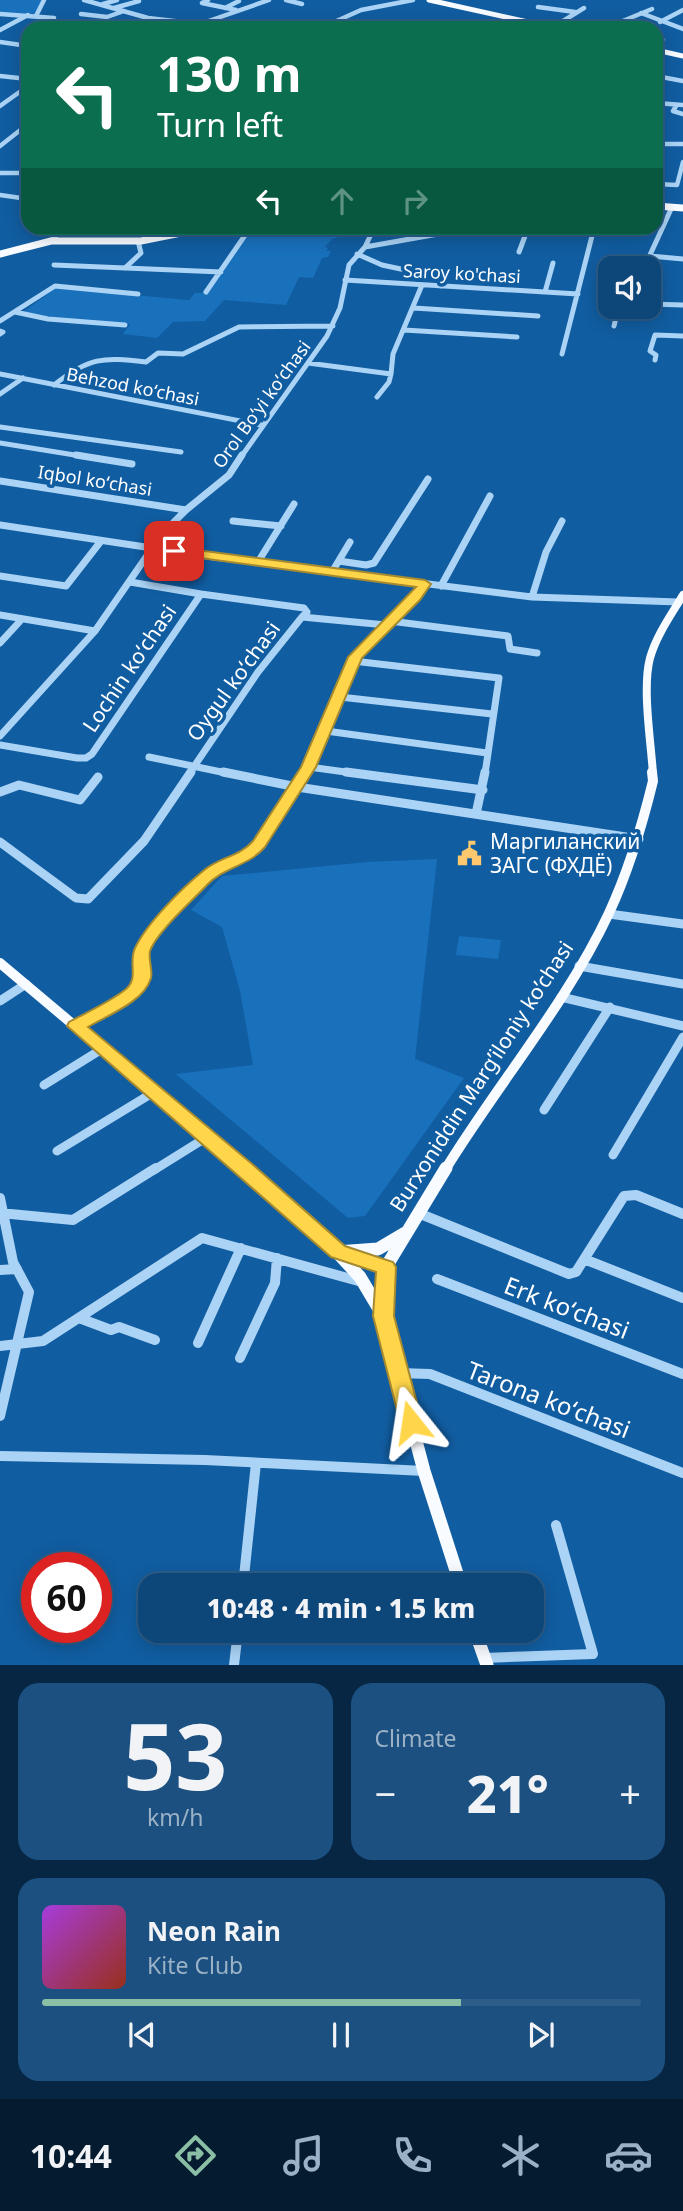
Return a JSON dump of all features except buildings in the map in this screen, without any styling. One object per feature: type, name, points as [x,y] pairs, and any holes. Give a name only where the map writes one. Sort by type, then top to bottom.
[{"type":"main road","points":[[429,0],[528,21]]},
{"type":"main road","points":[[440,1],[525,21]]},
{"type":"main road","points":[[663,50],[683,55]]},
{"type":"main road","points":[[663,206],[683,208]]},
{"type":"main road","points":[[0,254],[51,241],[138,241],[169,235]]},
{"type":"main road","name":"Burxoniddin Marg’iloniy ko’chasi","points":[[457,1573],[424,1471],[383,1316],[386,1267],[405,1233],[561,997],[609,914],[639,839],[653,781],[647,669],[655,643],[680,599]]},
{"type":"main road","points":[[0,963],[207,1137],[338,1252],[363,1282],[383,1316]]},
{"type":"main road","points":[[338,1252],[378,1249],[405,1233]]},
{"type":"main road","points":[[338,1252],[386,1267]]},
{"type":"main road","points":[[479,1643],[486,1661]]},
{"type":"street","points":[[36,16],[44,0]]},
{"type":"street","points":[[84,0],[148,18],[181,21]]},
{"type":"street","points":[[103,4],[117,0]]},
{"type":"street","points":[[208,0],[202,3],[239,10]]},
{"type":"street","points":[[209,21],[269,0]]},
{"type":"street","points":[[286,0],[302,4]]},
{"type":"street","points":[[337,21],[361,10],[412,0]]},
{"type":"street","points":[[114,8],[139,1]]},
{"type":"street","points":[[225,8],[239,1]]},
{"type":"street","points":[[538,8],[575,12]]},
{"type":"street","points":[[563,21],[584,8]]},
{"type":"street","points":[[624,21],[652,9]]},
{"type":"street","points":[[627,10],[658,21]]},
{"type":"street","points":[[662,21],[683,10]]},
{"type":"street","points":[[81,14],[108,17],[124,11]]},
{"type":"street","points":[[0,14],[54,18]]},
{"type":"street","points":[[0,30],[28,15]]},
{"type":"street","points":[[674,16],[683,18]]},
{"type":"street","points":[[144,21],[148,18]]},
{"type":"street","points":[[663,23],[683,29]]},
{"type":"street","points":[[0,42],[21,45]]},
{"type":"street","points":[[0,76],[21,78]]},
{"type":"street","points":[[663,77],[683,81]]},
{"type":"street","points":[[0,106],[21,91]]},
{"type":"street","points":[[663,104],[683,105]]},
{"type":"street","points":[[676,106],[673,111],[683,114]]},
{"type":"street","points":[[0,146],[21,130]]},
{"type":"street","points":[[663,144],[683,144]]},
{"type":"street","points":[[663,184],[677,185],[683,162]]},
{"type":"street","points":[[0,173],[21,173]]},
{"type":"street","points":[[0,195],[21,198]]},
{"type":"street","points":[[663,227],[672,207]]},
{"type":"street","points":[[51,241],[57,235]]},
{"type":"street","points":[[206,292],[245,235]]},
{"type":"street","name":"Orol Boʻyi koʻchasi","points":[[0,736],[95,631],[130,582],[150,548],[186,510],[229,475],[261,425],[333,326],[349,265],[365,247],[371,235]]},
{"type":"street","points":[[365,247],[433,235]]},
{"type":"street","points":[[519,252],[525,235]]},
{"type":"street","points":[[562,354],[592,235]]},
{"type":"street","points":[[650,256],[659,235]]},
{"type":"street","points":[[125,268],[141,253],[138,241]]},
{"type":"street","points":[[357,254],[382,265],[443,278],[440,286]]},
{"type":"street","points":[[661,257],[683,259]]},
{"type":"street","points":[[545,292],[553,263]]},
{"type":"street","points":[[54,265],[221,272]]},
{"type":"street","name":"Saroy ko'chasi","points":[[345,281],[578,294]]},
{"type":"street","points":[[377,397],[389,382],[393,354],[422,285]]},
{"type":"street","points":[[0,321],[55,286],[138,294]]},
{"type":"street","points":[[661,304],[683,304]]},
{"type":"street","points":[[414,308],[538,316]]},
{"type":"street","points":[[15,312],[48,319],[125,325]]},
{"type":"street","points":[[614,326],[616,319]]},
{"type":"street","points":[[54,385],[74,367],[94,357],[146,362],[158,353],[183,354],[239,327],[333,326]]},
{"type":"street","points":[[404,330],[517,337]]},
{"type":"street","points":[[655,360],[656,355],[650,351],[654,335],[683,337]]},
{"type":"street","points":[[308,363],[391,374]]},
{"type":"street","name":"Behzod koʻchasi","points":[[0,374],[261,425]]},
{"type":"street","points":[[0,394],[23,378]]},
{"type":"street","name":"Iqbol koʻchasi","points":[[0,427],[181,452]]},
{"type":"street","name":"Iqbol koʻchasi","points":[[0,443],[132,464]]},
{"type":"street","points":[[339,561],[366,565],[374,563],[428,479]]},
{"type":"street","name":"Iqbol koʻchasi","points":[[0,481],[186,510]]},
{"type":"street","points":[[441,586],[490,496]]},
{"type":"street","points":[[258,562],[294,504]]},
{"type":"street","points":[[531,597],[546,551],[556,537],[562,521]]},
{"type":"street","points":[[233,522],[281,526]]},
{"type":"street","points":[[0,525],[150,548],[531,597],[680,599]]},
{"type":"street","points":[[0,576],[66,586],[101,541]]},
{"type":"street","points":[[332,572],[350,542]]},
{"type":"street","name":"Lochin koʻchasi","points":[[130,582],[304,608],[307,612],[302,617]]},
{"type":"street","points":[[76,1026],[138,988],[142,978],[142,951],[149,937],[209,873],[253,852],[309,767],[353,661],[425,584]]},
{"type":"street","name":"Lochin koʻchasi","points":[[0,745],[77,758],[89,756],[201,594]]},
{"type":"street","points":[[0,615],[95,631]]},
{"type":"street","name":"Oygul koʻchasi","points":[[0,842],[76,898],[88,899],[135,852],[258,672],[302,617],[509,636],[509,649],[537,653]]},
{"type":"street","points":[[0,643],[22,619]]},
{"type":"street","points":[[353,661],[497,676],[500,682],[492,714],[483,790],[476,814]]},
{"type":"street","points":[[340,697],[492,714]]},
{"type":"street","points":[[326,731],[487,753]]},
{"type":"street","points":[[149,757],[193,766]]},
{"type":"street","name":"Oygul koʻchasi","points":[[193,766],[297,787],[639,839]]},
{"type":"street","points":[[309,767],[483,790]]},
{"type":"street","points":[[0,792],[19,785],[80,800],[98,777]]},
{"type":"street","points":[[609,914],[683,924]]},
{"type":"street","points":[[579,966],[683,984]]},
{"type":"street","points":[[0,1002],[26,985]]},
{"type":"street","points":[[561,997],[683,1026]]},
{"type":"street","points":[[544,1110],[610,1007]]},
{"type":"street","points":[[612,1155],[683,1037]]},
{"type":"street","points":[[44,1086],[102,1049]]},
{"type":"street","points":[[57,1151],[154,1092]]},
{"type":"street","points":[[2,1213],[73,1220],[207,1137]]},
{"type":"street","points":[[418,1213],[561,1272],[576,1272],[624,1196],[636,1195],[683,1214]]},
{"type":"street","points":[[0,1198],[17,1269],[29,1292],[0,1416]]},
{"type":"street","points":[[0,1346],[43,1341],[199,1239],[363,1282]]},
{"type":"street","points":[[198,1343],[241,1248]]},
{"type":"street","points":[[240,1358],[275,1283],[277,1258]]},
{"type":"street","points":[[584,1259],[683,1298]]},
{"type":"street","points":[[0,1270],[17,1269]]},
{"type":"street","name":"Erk koʻchasi","points":[[437,1279],[683,1374]]},
{"type":"street","points":[[79,1318],[111,1330],[119,1327],[155,1340]]},
{"type":"street","name":"Tarona koʻchasi","points":[[398,1373],[430,1374],[683,1473]]},
{"type":"street","points":[[0,1455],[205,1460],[424,1471]]},
{"type":"street","points":[[244,1573],[256,1463]]},
{"type":"street","points":[[486,1661],[593,1654],[556,1525]]},
{"type":"street","points":[[234,1665],[237,1643]]},
{"type":"shaded area","points":[[0,0],[43,0],[36,15],[0,13]]},
{"type":"shaded area","points":[[248,235],[337,235],[337,238],[332,239],[325,247],[328,248],[326,251],[331,251],[328,257],[322,258],[313,278],[299,277],[286,305],[224,300],[205,321],[173,322],[157,338],[123,334],[130,324],[56,318],[23,312],[56,288],[189,300],[195,293],[202,293]]},
{"type":"shaded area","points":[[437,859],[415,1059],[464,1078],[365,1216],[348,1218],[176,1074],[253,1065],[240,991],[222,927],[191,910],[222,876],[367,862]]},
{"type":"shaded area","points":[[459,936],[501,940],[498,959],[456,955]]},
{"type":"place","name":"Маргиланский ЗАГС (ФХДЁ)","points":[[470,853]]},
{"type":"route","points":[[174,551],[425,584],[416,597],[355,657],[309,767],[253,852],[209,873],[149,937],[140,958],[141,983],[134,992],[76,1026],[244,1168],[338,1252],[386,1267],[383,1316],[411,1422]]}]
